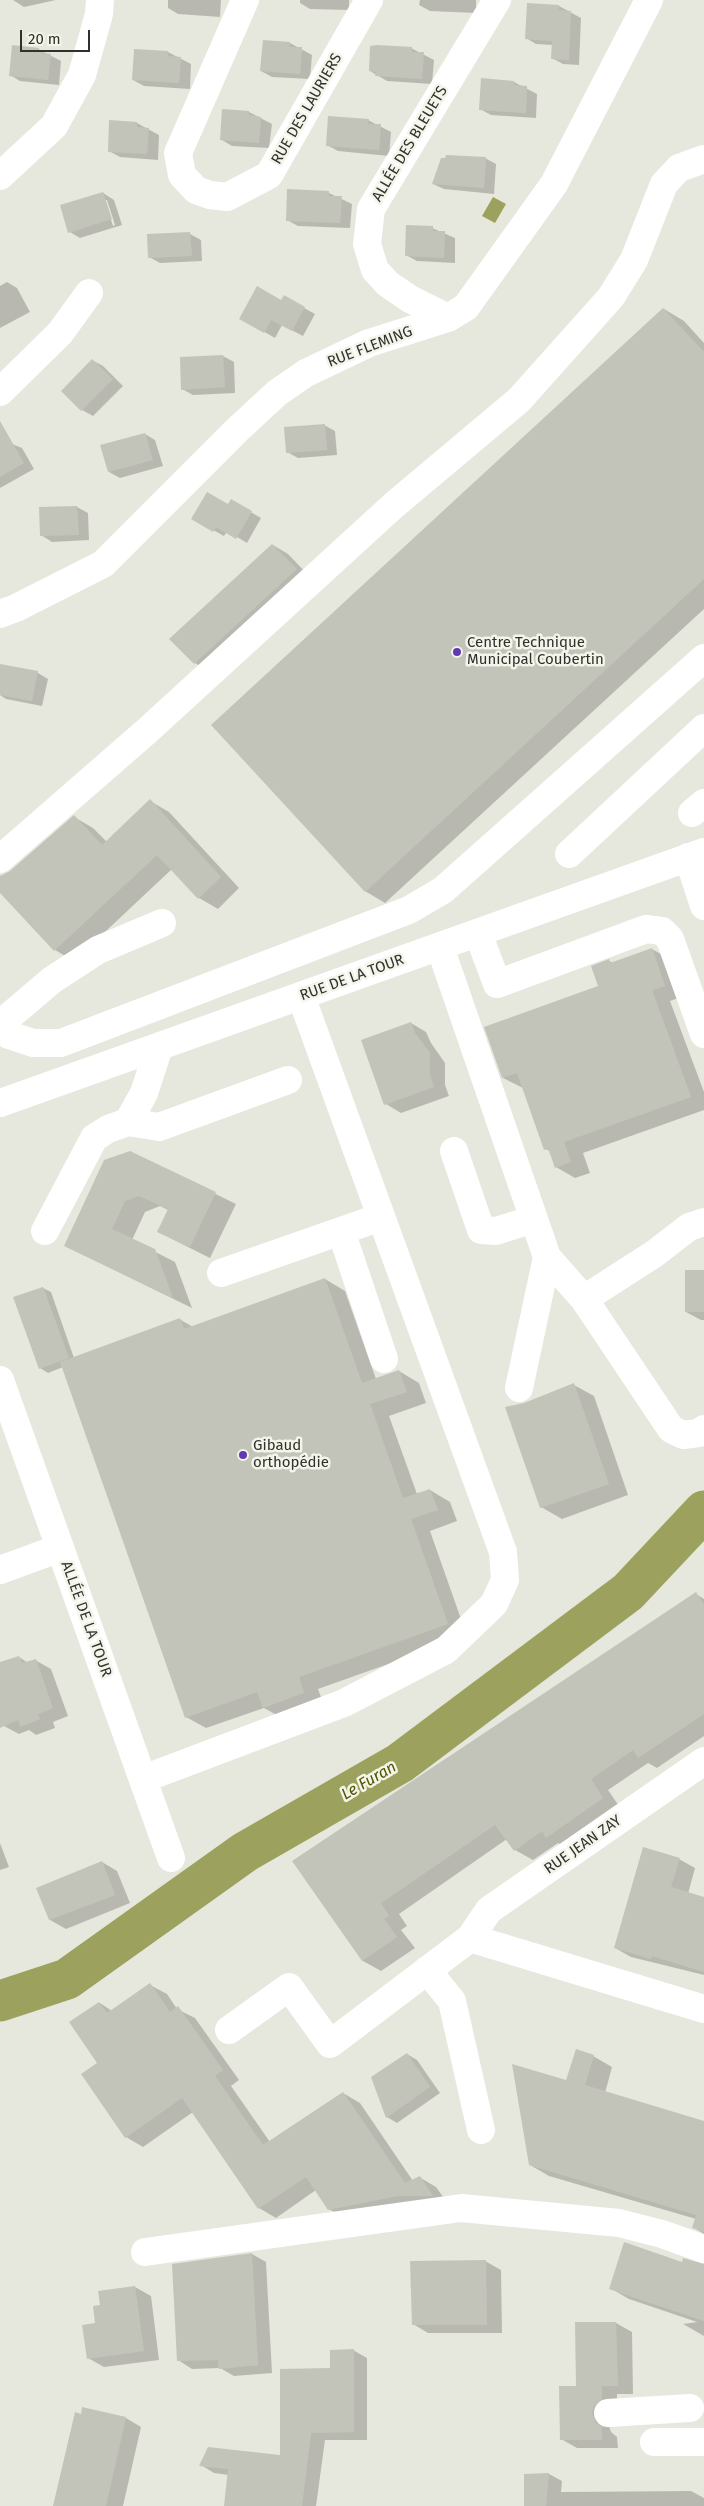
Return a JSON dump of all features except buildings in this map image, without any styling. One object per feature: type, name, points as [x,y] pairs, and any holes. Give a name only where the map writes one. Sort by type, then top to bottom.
[{"type":"street","points":[[0,176],[54,126],[82,75],[99,14],[100,0]]},
{"type":"street","name":"RUE DES LAURIERS","points":[[245,0],[178,153],[182,175],[196,190],[210,195],[227,197],[269,175],[369,0]]},
{"type":"street","name":"ALLÉE DES BLEUETS","points":[[448,318],[410,299],[388,284],[375,270],[367,244],[370,209],[497,0]]},
{"type":"street","name":"RUE FLEMING","points":[[0,614],[16,608],[103,564],[237,430],[277,393],[306,373],[369,343],[448,318],[466,307],[554,184],[649,0]]},
{"type":"street","points":[[0,859],[148,730],[394,505],[519,400],[611,297],[634,260],[664,184],[679,168],[704,159]]},
{"type":"street","points":[[0,392],[60,333],[89,293]]},
{"type":"street","points":[[0,1029],[9,1035],[33,1043],[61,1043],[409,910],[443,890],[704,658]]},
{"type":"street","points":[[569,854],[704,728]]},
{"type":"street","points":[[696,854],[704,906]]},
{"type":"street","name":"RUE DE LA TOUR","points":[[0,1103],[696,854]]},
{"type":"street","points":[[0,1024],[52,980],[98,950],[162,923]]},
{"type":"street","points":[[458,998],[646,929],[662,930],[670,939],[704,1034]]},
{"type":"street","points":[[478,933],[497,984]]},
{"type":"street","points":[[440,947],[547,1257],[584,1299],[671,1429],[683,1435],[699,1433],[704,1429]]},
{"type":"street","points":[[143,1779],[344,1703],[446,1650],[494,1604],[504,1580],[503,1552],[301,996]]},
{"type":"street","points":[[128,1122],[144,1093],[159,1047]]},
{"type":"street","points":[[45,1231],[94,1138],[108,1128],[128,1122],[159,1127],[288,1080]]},
{"type":"street","points":[[454,1151],[481,1230],[487,1232],[496,1231],[534,1219]]},
{"type":"street","points":[[221,1273],[381,1217]]},
{"type":"street","points":[[584,1299],[654,1254],[690,1227],[704,1222]]},
{"type":"street","points":[[341,1231],[384,1359]]},
{"type":"street","points":[[519,1388],[547,1257]]},
{"type":"street","name":"ALLÉE DE LA TOUR","points":[[0,1380],[171,1858]]},
{"type":"street","points":[[0,1570],[60,1548]]},
{"type":"street","name":"RUE JEAN ZAY","points":[[229,2030],[289,1987],[330,2044],[470,1938],[488,1910],[704,1761]]},
{"type":"street","points":[[470,1938],[704,2008]]},
{"type":"street","points":[[427,1970],[452,2001],[481,2130]]},
{"type":"street","points":[[145,2252],[461,2208],[619,2223],[662,2234],[704,2249]]},
{"type":"street","points":[[608,2413],[697,2408],[697,2442],[654,2442]]},
{"type":"shaded area","points":[[493,197],[506,204],[495,223],[482,216]]},
{"type":"waterway","name":"Le Furan","points":[[0,2001],[67,1979],[245,1852],[400,1763],[628,1592],[704,1511]]},
{"type":"place","name":"Centre Technique Municipal Coubertin","points":[[457,652]]},
{"type":"place","name":"Gibaud orthopédie","points":[[243,1455]]}]
